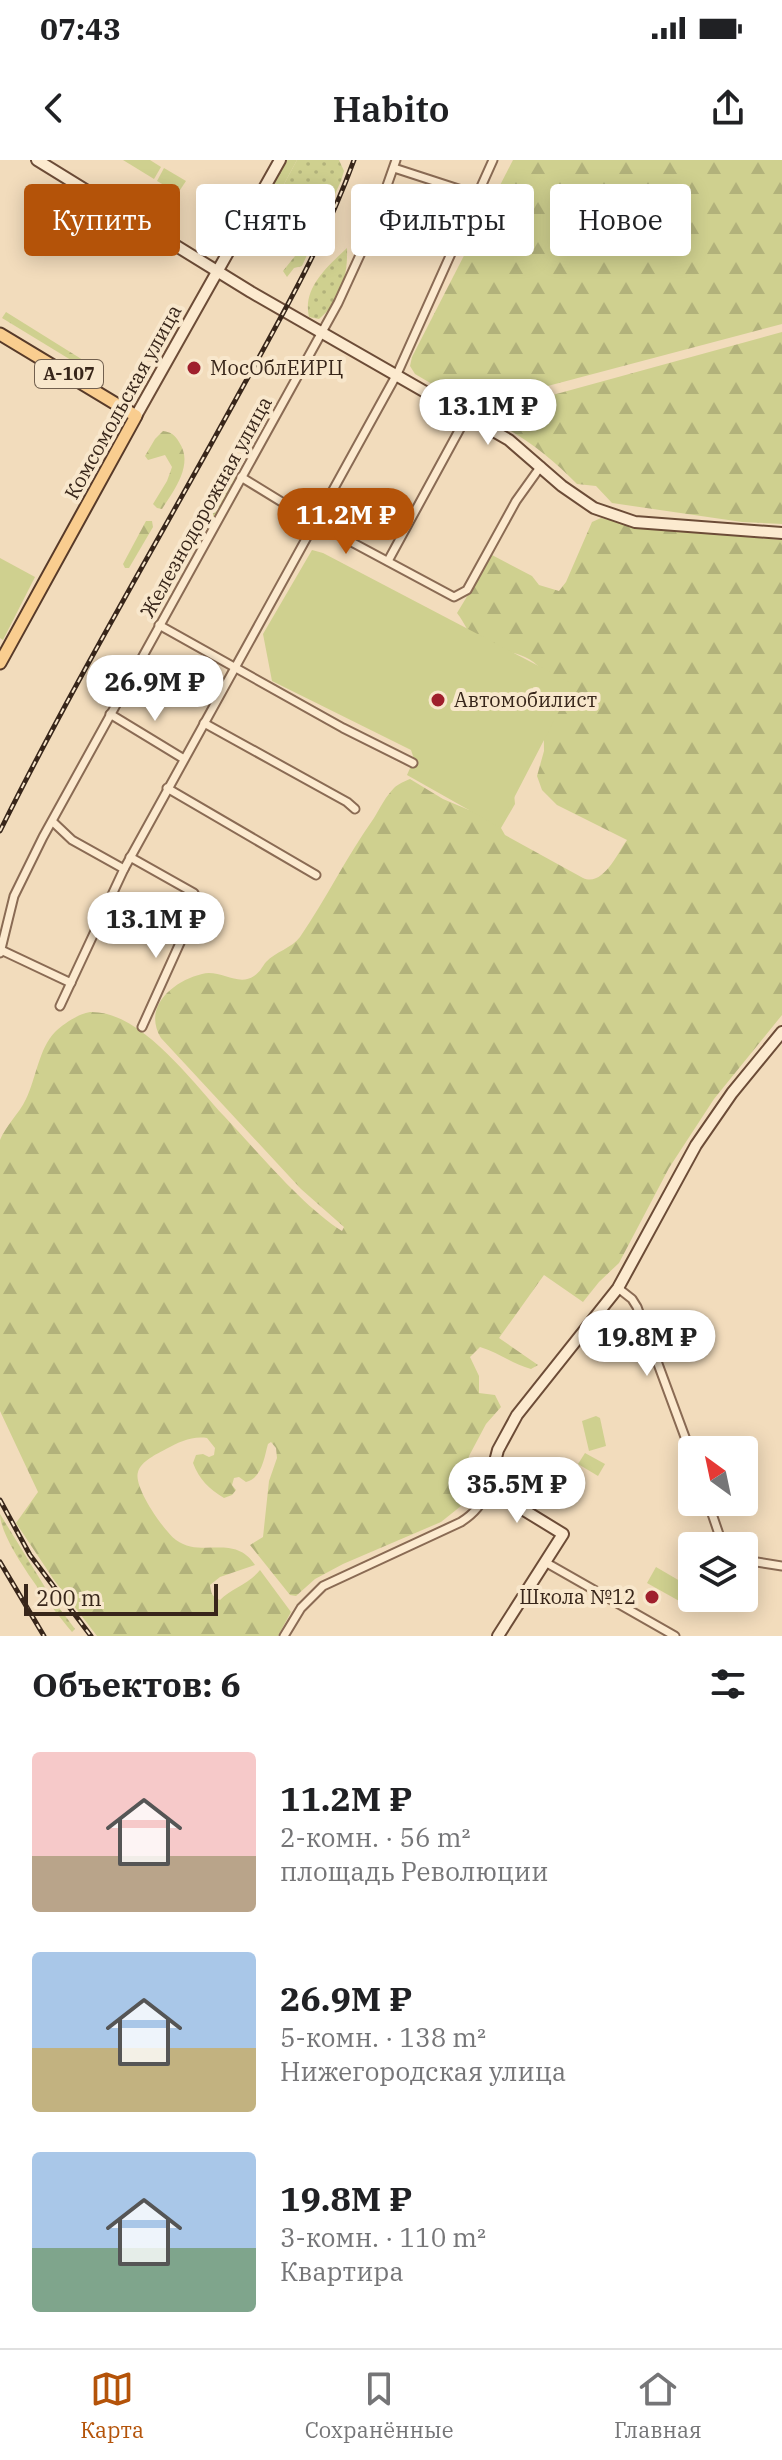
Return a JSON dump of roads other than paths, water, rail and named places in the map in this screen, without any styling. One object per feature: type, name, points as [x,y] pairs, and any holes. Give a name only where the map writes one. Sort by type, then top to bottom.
[{"type":"main road","name":"А-107","points":[[0,334],[136,416]]},
{"type":"main road","name":"Комсомольская улица","points":[[0,663],[3,649],[136,416]]},
{"type":"street","points":[[37,160],[217,271],[468,414],[509,440],[584,502],[622,519],[651,524],[782,533]]},
{"type":"street","name":"Комсомольская улица","points":[[136,416],[280,160]]},
{"type":"street","points":[[482,184],[493,160]]},
{"type":"street","points":[[395,164],[448,184]]},
{"type":"street","name":"Железнодорожная улица","points":[[1,951],[14,896],[110,714],[355,268],[395,164]]},
{"type":"street","points":[[60,1006],[130,857],[397,374],[450,256]]},
{"type":"street","points":[[388,561],[468,414]]},
{"type":"street","points":[[241,477],[316,523],[450,596],[459,596],[467,590],[516,501],[541,466]]},
{"type":"street","points":[[159,625],[413,763]]},
{"type":"street","points":[[110,714],[184,759]]},
{"type":"street","points":[[204,723],[355,809]]},
{"type":"street","points":[[167,788],[316,875]]},
{"type":"street","points":[[53,822],[72,840],[124,869]]},
{"type":"street","points":[[130,857],[194,893],[197,906],[142,1027]]},
{"type":"street","points":[[1,951],[71,983]]},
{"type":"street","points":[[284,1636],[301,1608],[323,1586],[474,1514],[483,1502],[498,1450],[517,1415],[618,1288],[696,1145],[732,1093],[782,1032]]},
{"type":"street","points":[[618,1288],[637,1307],[685,1436]]},
{"type":"street","points":[[488,1488],[563,1534],[498,1636]]},
{"type":"street","points":[[545,1562],[675,1636]]},
{"type":"street","points":[[758,1562],[782,1566]]},
{"type":"railway","points":[[0,831],[86,668],[284,312],[329,222],[354,160]]},
{"type":"railway","points":[[0,1500],[30,1555],[91,1636]]},
{"type":"railway","points":[[0,1562],[44,1636]]},
{"type":"place","name":"МосОблЕИРЦ","points":[[194,368]]},
{"type":"place","name":"Автомобилист","points":[[438,700]]},
{"type":"place","name":"Школа №12","points":[[652,1597]]}]
